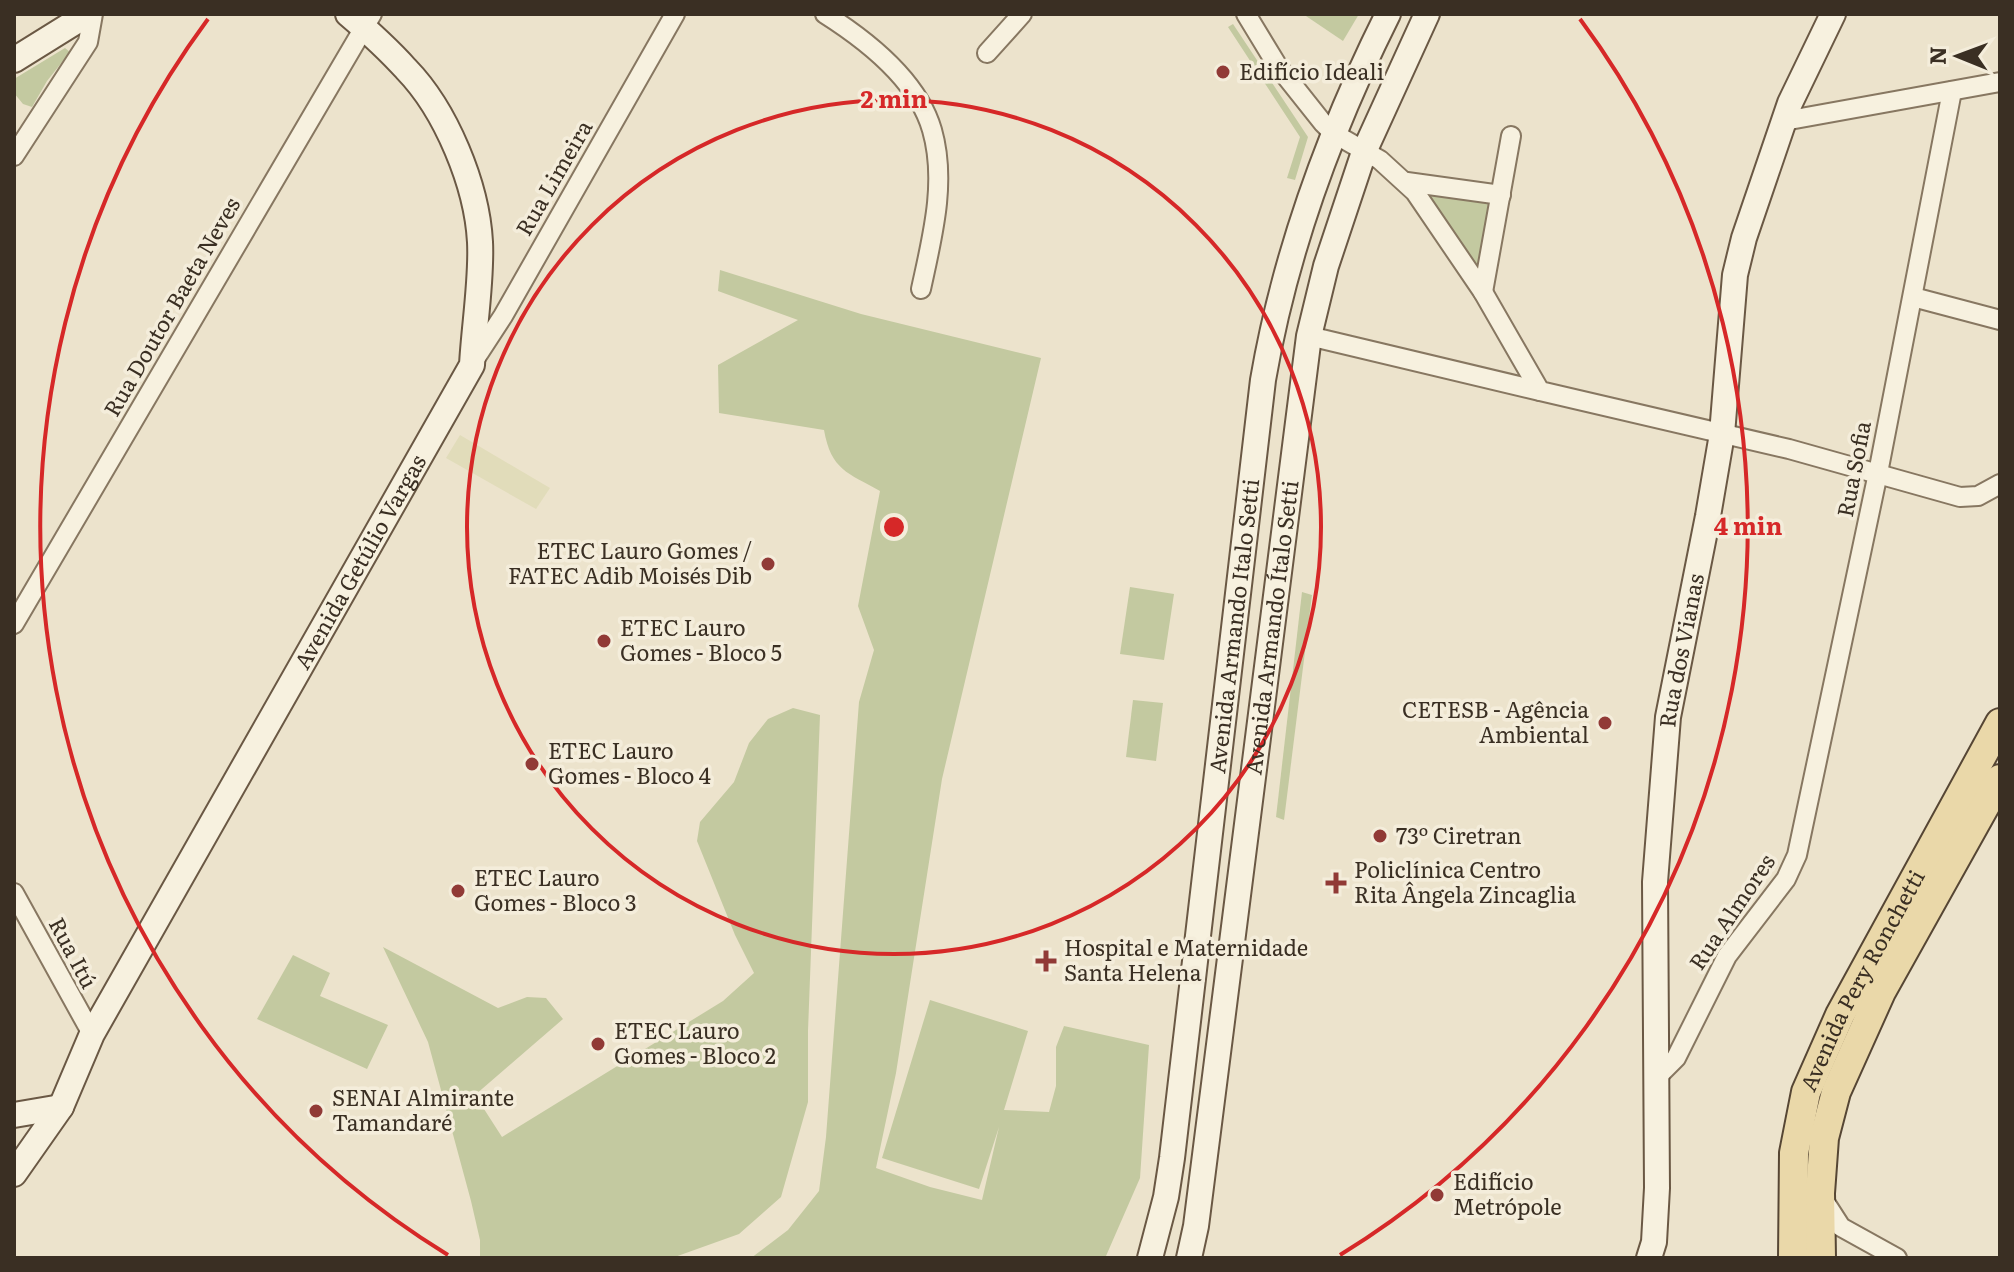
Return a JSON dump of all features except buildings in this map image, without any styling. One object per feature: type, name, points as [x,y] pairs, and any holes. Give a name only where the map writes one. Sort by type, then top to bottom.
[{"type":"main road","points":[[14,60],[90,14]]},
{"type":"main road","name":"Avenida Armando Italo Setti","points":[[1150,1258],[1166,1197],[1263,380],[1290,262],[1320,168],[1353,83],[1388,14]]},
{"type":"main road","points":[[1384,103],[1383,76],[1415,14]]},
{"type":"main road","name":"Avenida Armando Ítalo Setti","points":[[1189,1258],[1196,1226],[1309,336],[1326,266],[1364,152],[1427,14]]},
{"type":"main road","name":"Rua dos Vianas","points":[[1649,1258],[1656,1220],[1655,882],[1668,717],[1722,434],[1735,275],[1758,191],[1790,103],[1833,14]]},
{"type":"main road","name":"Avenida Getúlio Vargas","points":[[14,1174],[61,1107],[92,1034],[472,365],[480,243],[473,195],[459,153],[436,110],[409,71],[361,19]]},
{"type":"main road","points":[[1315,312],[1296,315],[1293,306],[1321,202],[1320,168]]},
{"type":"main road","points":[[1263,380],[1269,376],[1278,356],[1285,351],[1294,355],[1297,366],[1292,405],[1299,416]]},
{"type":"main road","points":[[1239,588],[1253,583],[1275,596]]},
{"type":"main road","name":"Avenida Pery Ronchetti","points":[[1793,1258],[1794,1153],[1806,1092],[1840,1015],[2000,723]]},
{"type":"main road","name":"Avenida Pery Ronchetti","points":[[1821,1258],[1820,1193],[1824,1138],[1847,1062],[1881,992],[2000,779]]},
{"type":"main road","points":[[1192,983],[1206,987],[1227,983]]},
{"type":"main road","points":[[1184,1045],[1196,1038],[1205,1038],[1212,1040],[1218,1049]]},
{"type":"main road","points":[[14,1115],[61,1107]]},
{"type":"street","points":[[14,156],[88,42],[90,14]]},
{"type":"street","name":"Rua Limeira","points":[[472,365],[675,14]]},
{"type":"street","points":[[825,14],[871,45],[888,61],[920,105],[932,130],[938,173],[935,228],[921,289]]},
{"type":"street","points":[[987,53],[1022,14]]},
{"type":"street","points":[[1246,14],[1277,65],[1333,133],[1380,160],[1407,182],[1483,292],[1540,391]]},
{"type":"street","name":"Rua Doutor Baeta Neves","points":[[14,624],[361,19]]},
{"type":"street","points":[[1784,121],[2000,82]]},
{"type":"street","name":"Rua Sofia","points":[[1797,855],[1878,473],[1952,91]]},
{"type":"street","points":[[1483,292],[1511,136]]},
{"type":"street","points":[[1407,182],[1501,195]]},
{"type":"street","points":[[1913,297],[2000,320]]},
{"type":"street","points":[[1309,336],[1789,449],[1960,497],[1978,496],[2000,484]]},
{"type":"street","name":"Rua Almores","points":[[1657,1077],[1676,1058],[1727,956],[1786,879],[1797,855]]},
{"type":"street","name":"Rua Itú","points":[[14,893],[92,1034]]},
{"type":"street","points":[[1820,1193],[1841,1227],[1897,1258]]},
{"type":"shaded area","points":[[460,435],[550,488],[536,509],[446,458]]},
{"type":"green space","points":[[1303,14],[1359,14],[1343,41]]},
{"type":"green space","points":[[1233,24],[1308,137],[1295,180],[1287,178],[1300,137],[1228,27]]},
{"type":"green space","points":[[65,48],[70,52],[47,81],[32,107],[23,104],[14,93],[14,79]]},
{"type":"green space","points":[[1417,191],[1500,198],[1478,282]]},
{"type":"green space","points":[[720,270],[861,314],[1041,358],[942,779],[896,1073],[876,1168],[930,1187],[982,1200],[999,1127],[979,1189],[882,1158],[930,1000],[1028,1031],[1004,1110],[1049,1112],[1056,1086],[1056,1047],[1064,1026],[1149,1045],[1140,1178],[1106,1256],[1102,1258],[751,1258],[788,1230],[819,1191],[826,1137],[859,702],[874,650],[858,606],[880,491],[836,462],[824,430],[719,413],[718,365],[798,320],[718,291]]},
{"type":"green space","points":[[1130,587],[1174,594],[1164,660],[1120,654]]},
{"type":"green space","points":[[1302,592],[1312,595],[1284,820],[1276,817]]},
{"type":"green space","points":[[1133,700],[1163,703],[1156,761],[1126,757]]},
{"type":"green space","points":[[793,708],[820,715],[808,1102],[781,1197],[739,1234],[672,1258],[480,1258],[480,1240],[471,1201],[428,1042],[383,947],[498,1008],[527,997],[546,998],[563,1019],[475,1095],[502,1137],[723,1001],[754,973],[697,841],[700,822],[734,782],[749,743],[768,719]]},
{"type":"green space","points":[[293,955],[330,973],[320,996],[388,1025],[367,1069],[257,1019]]},
{"type":"place","name":"Edifício Ideali","points":[[1223,72]]},
{"type":"place","name":"ETEC Lauro Gomes / FATEC Adib Moisés Dib","points":[[768,564]]},
{"type":"place","name":"ETEC Lauro Gomes - Bloco 5","points":[[604,641]]},
{"type":"place","name":"CETESB - Agência Ambiental","points":[[1605,723]]},
{"type":"place","name":"ETEC Lauro Gomes - Bloco 4","points":[[532,764]]},
{"type":"place","name":"73º Ciretran","points":[[1380,836]]},
{"type":"place","name":"Policlínica Centro Rita Ângela Zincaglia","points":[[1336,883]]},
{"type":"place","name":"ETEC Lauro Gomes - Bloco 3","points":[[458,891]]},
{"type":"place","name":"Hospital e Maternidade Santa Helena","points":[[1046,961]]},
{"type":"place","name":"ETEC Lauro Gomes - Bloco 2","points":[[598,1044]]},
{"type":"place","name":"SENAI Almirante Tamandaré","points":[[316,1111]]},
{"type":"place","name":"Edifício Metrópole","points":[[1437,1195]]}]
